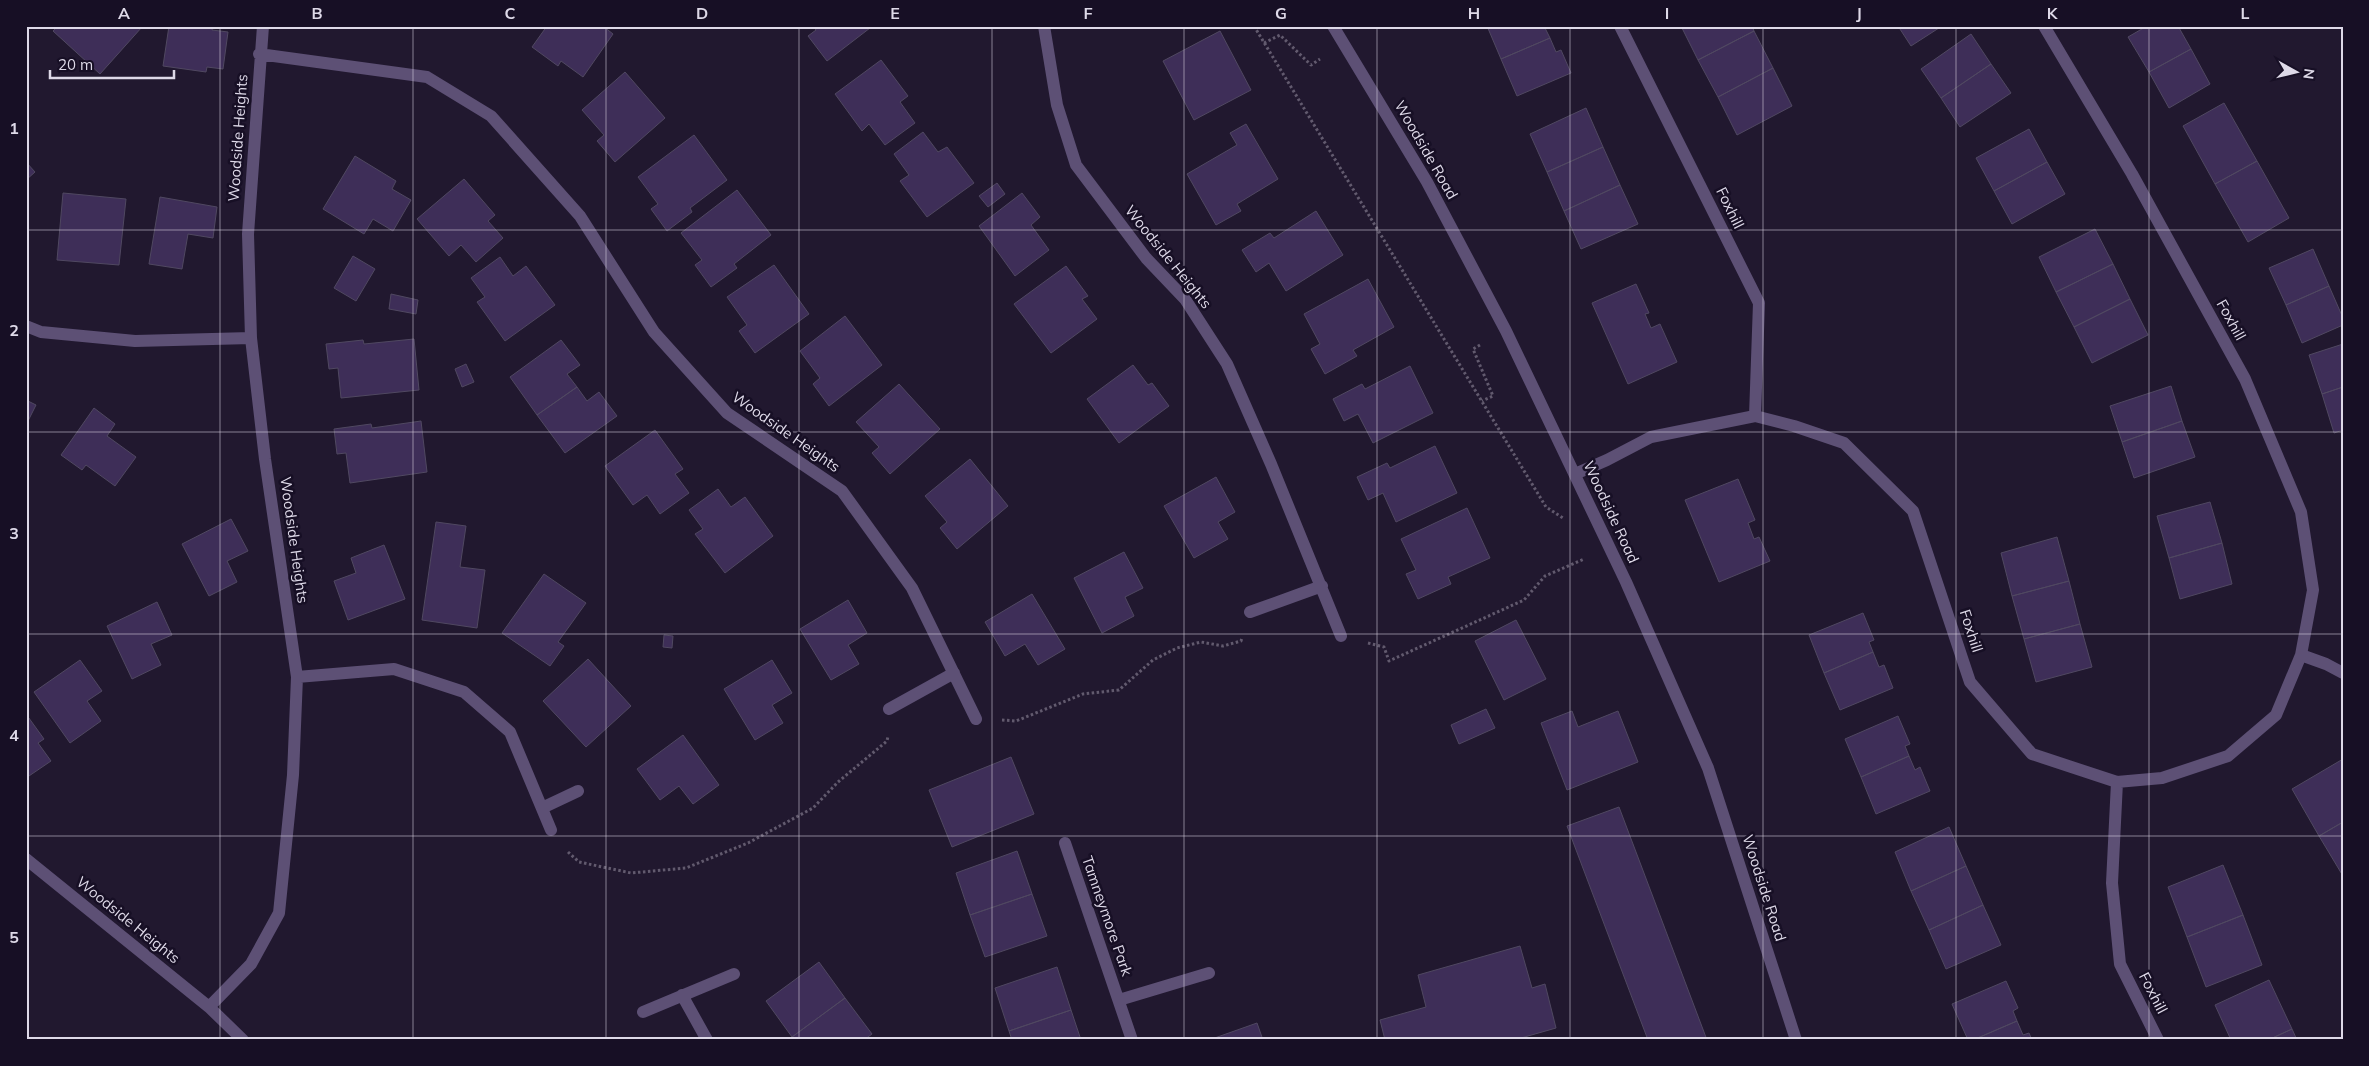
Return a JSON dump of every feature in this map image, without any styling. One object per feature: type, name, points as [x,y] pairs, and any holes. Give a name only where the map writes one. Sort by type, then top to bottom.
[{"type":"street","name":"Woodside Heights","points":[[209,1007],[251,964],[279,913],[293,775],[297,677],[266,460],[251,338],[248,234],[263,26]]},
{"type":"street","name":"Woodside Heights","points":[[1044,26],[1056,105],[1076,165],[1146,258],[1184,299],[1227,364],[1322,586],[1341,636]]},
{"type":"street","name":"Woodside Road","points":[[1333,26],[1345,43],[1427,182],[1506,331],[1610,548],[1708,768],[1796,1040]]},
{"type":"street","name":"Foxhill","points":[[1620,26],[1759,303],[1755,416]]},
{"type":"street","name":"Foxhill","points":[[1575,474],[1607,460],[1651,436],[1755,416],[1794,426],[1844,443],[1913,511],[1970,682],[2032,754],[2117,782],[2162,778],[2228,756],[2276,715],[2301,655],[2314,590],[2301,512],[2245,379],[2132,174],[2044,26]]},
{"type":"street","name":"Woodside Heights","points":[[260,54],[427,77],[491,116],[580,216],[654,332],[727,414],[842,491],[912,588],[976,719]]},
{"type":"street","points":[[26,326],[42,332],[135,341],[251,338]]},
{"type":"street","points":[[1250,612],[1322,586]]},
{"type":"street","points":[[2301,655],[2326,664],[2343,673]]},
{"type":"street","points":[[297,677],[394,669],[464,692],[510,732],[551,830]]},
{"type":"street","points":[[889,709],[954,673]]},
{"type":"street","name":"Foxhill","points":[[2117,782],[2112,883],[2120,964],[2158,1040]]},
{"type":"street","points":[[542,808],[578,791]]},
{"type":"street","name":"Tamneymore Park","points":[[1065,843],[1132,1040]]},
{"type":"street","name":"Woodside Heights","points":[[26,859],[209,1007],[243,1040]]},
{"type":"street","name":"Tamneymore Park","points":[[1119,1000],[1209,973]]},
{"type":"street","points":[[643,1012],[734,974]]},
{"type":"street","points":[[682,995],[707,1040]]},
{"type":"path","points":[[1254,26],[1546,507],[1570,522]]},
{"type":"path","points":[[1264,43],[1280,35],[1311,65],[1345,43]]},
{"type":"path","points":[[1482,401],[1493,396],[1473,349],[1506,331]]},
{"type":"path","points":[[1389,661],[1524,600],[1545,576],[1610,548]]},
{"type":"path","points":[[976,719],[1016,721],[1083,694],[1118,690],[1153,660],[1177,648],[1201,642],[1223,646],[1241,641],[1250,612]]},
{"type":"path","points":[[551,830],[558,842],[578,862],[631,872],[686,868],[748,843],[813,808],[838,782],[887,742],[889,709]]},
{"type":"building","points":[[58,26],[142,27],[100,74],[53,31]]},
{"type":"building","points":[[169,26],[213,26],[212,30],[228,32],[223,69],[207,67],[206,72],[163,66]]},
{"type":"building","points":[[547,26],[603,26],[613,34],[583,77],[561,61],[558,66],[532,47]]},
{"type":"building","points":[[813,26],[868,26],[870,28],[827,61],[808,36],[816,30]]},
{"type":"building","points":[[1487,26],[1549,26],[1545,28],[1550,38],[1501,59]]},
{"type":"building","points":[[1681,26],[1752,26],[1754,31],[1698,60]]},
{"type":"building","points":[[1898,26],[1942,26],[1911,46]]},
{"type":"building","points":[[2147,26],[2178,26],[2191,49],[2149,72],[2128,37]]},
{"type":"building","points":[[1220,31],[1251,90],[1194,120],[1163,61]]},
{"type":"building","points":[[1754,31],[1773,68],[1718,97],[1698,60]]},
{"type":"building","points":[[1971,34],[1991,64],[1941,98],[1921,69]]},
{"type":"building","points":[[1550,38],[1556,52],[1561,50],[1571,73],[1517,96],[1501,59]]},
{"type":"building","points":[[2191,49],[2210,84],[2169,108],[2149,72]]},
{"type":"building","points":[[881,60],[908,96],[900,102],[915,123],[885,145],[869,124],[862,131],[835,94]]},
{"type":"building","points":[[1991,64],[2011,93],[1960,127],[1941,98]]},
{"type":"building","points":[[1773,68],[1792,106],[1737,135],[1718,97]]},
{"type":"building","points":[[625,72],[665,118],[615,162],[597,141],[604,135],[582,110]]},
{"type":"building","points":[[2224,103],[2257,161],[2215,184],[2183,126]]},
{"type":"building","points":[[1586,108],[1603,147],[1547,172],[1530,134]]},
{"type":"building","points":[[1246,124],[1278,179],[1237,204],[1241,211],[1216,225],[1187,174],[1237,145],[1230,133]]},
{"type":"building","points":[[2029,129],[2047,162],[1994,191],[1976,158]]},
{"type":"building","points":[[923,132],[938,152],[947,147],[974,183],[927,217],[900,181],[909,175],[894,154]]},
{"type":"building","points":[[694,135],[727,180],[690,208],[692,212],[667,231],[651,209],[658,204],[638,177]]},
{"type":"building","points":[[1603,147],[1620,185],[1564,211],[1547,172]]},
{"type":"building","points":[[355,156],[396,181],[392,189],[411,200],[393,231],[373,219],[364,234],[323,209]]},
{"type":"building","points":[[2257,161],[2289,218],[2248,242],[2215,184]]},
{"type":"building","points":[[26,162],[35,172],[26,180]]},
{"type":"building","points":[[2047,162],[2065,194],[2012,224],[1994,191]]},
{"type":"building","points":[[464,179],[495,215],[488,221],[503,238],[476,262],[461,245],[449,256],[417,219]]},
{"type":"building","points":[[997,183],[1005,194],[988,207],[979,196]]},
{"type":"building","points":[[1620,185],[1638,224],[1581,249],[1564,211]]},
{"type":"building","points":[[737,190],[771,235],[734,264],[737,268],[711,287],[695,265],[702,260],[681,233]]},
{"type":"building","points":[[63,193],[126,199],[119,265],[57,260]]},
{"type":"building","points":[[1022,193],[1040,217],[1031,225],[1049,250],[1015,276],[979,226]]},
{"type":"building","points":[[160,197],[217,207],[213,238],[188,234],[182,269],[149,264]]},
{"type":"building","points":[[1316,211],[1343,255],[1286,291],[1269,263],[1256,272],[1242,250],[1270,233],[1274,238]]},
{"type":"building","points":[[2095,229],[2113,264],[2056,292],[2039,257]]},
{"type":"building","points":[[2313,249],[2329,286],[2286,305],[2269,268]]},
{"type":"building","points":[[353,256],[375,269],[356,301],[334,288]]},
{"type":"building","points":[[500,257],[513,276],[526,266],[555,305],[505,341],[477,302],[485,297],[471,278]]},
{"type":"building","points":[[2113,264],[2130,299],[2074,327],[2056,292]]},
{"type":"building","points":[[774,265],[809,314],[755,353],[739,331],[747,325],[727,297]]},
{"type":"building","points":[[1066,266],[1088,296],[1082,299],[1097,319],[1051,353],[1014,304]]},
{"type":"building","points":[[1368,279],[1394,327],[1353,350],[1357,356],[1325,374],[1311,349],[1320,344],[1304,314]]},
{"type":"building","points":[[1636,284],[1649,313],[1645,314],[1651,328],[1660,324],[1677,362],[1628,384],[1592,303]]},
{"type":"building","points":[[2329,286],[2343,318],[2343,325],[2302,343],[2286,305]]},
{"type":"building","points":[[391,294],[418,300],[416,314],[389,309]]},
{"type":"building","points":[[2130,299],[2148,335],[2092,363],[2074,327]]},
{"type":"building","points":[[845,316],[882,365],[829,406],[813,384],[820,378],[800,351]]},
{"type":"building","points":[[414,339],[419,390],[341,398],[338,368],[329,369],[326,344],[363,340],[364,344]]},
{"type":"building","points":[[561,340],[580,365],[567,374],[577,387],[537,415],[510,377]]},
{"type":"building","points":[[2343,344],[2343,387],[2322,394],[2309,355]]},
{"type":"building","points":[[466,364],[474,382],[462,387],[455,369]]},
{"type":"building","points":[[1133,365],[1148,385],[1152,383],[1169,406],[1119,443],[1087,399]]},
{"type":"building","points":[[1410,366],[1433,413],[1373,443],[1358,414],[1344,421],[1333,399],[1362,384],[1365,389]]},
{"type":"building","points":[[899,384],[940,429],[890,474],[872,453],[879,447],[856,422]]},
{"type":"building","points":[[2171,386],[2182,421],[2122,442],[2110,406]]},
{"type":"building","points":[[577,387],[587,401],[599,392],[617,416],[565,453],[537,415]]},
{"type":"building","points":[[2343,387],[2343,430],[2334,433],[2322,394]]},
{"type":"building","points":[[26,400],[36,405],[26,425]]},
{"type":"building","points":[[94,408],[115,424],[107,436],[136,457],[115,486],[86,465],[82,470],[61,455]]},
{"type":"building","points":[[421,421],[427,472],[350,483],[346,453],[337,454],[334,429],[371,424],[372,428]]},
{"type":"building","points":[[2182,421],[2195,457],[2134,478],[2122,442]]},
{"type":"building","points":[[655,430],[683,469],[675,474],[689,493],[660,514],[647,495],[633,505],[605,466]]},
{"type":"building","points":[[1435,446],[1457,493],[1396,522],[1383,493],[1368,500],[1357,477],[1387,463],[1390,468]]},
{"type":"building","points":[[970,459],[1008,506],[957,549],[940,528],[947,522],[925,496]]},
{"type":"building","points":[[1216,477],[1235,512],[1218,522],[1228,539],[1194,558],[1164,506]]},
{"type":"building","points":[[1738,479],[1755,520],[1748,523],[1754,539],[1759,537],[1770,561],[1719,582],[1685,500]]},
{"type":"building","points":[[718,489],[731,507],[745,497],[773,536],[725,573],[695,534],[703,529],[689,510]]},
{"type":"building","points":[[2210,502],[2222,543],[2169,558],[2157,516]]},
{"type":"building","points":[[1467,508],[1490,558],[1448,577],[1451,584],[1418,599],[1406,574],[1416,570],[1401,539]]},
{"type":"building","points":[[231,519],[248,551],[227,561],[237,582],[209,596],[182,544]]},
{"type":"building","points":[[436,522],[466,526],[460,567],[485,570],[477,628],[422,620]]},
{"type":"building","points":[[2057,537],[2069,581],[2012,596],[2001,553]]},
{"type":"building","points":[[2222,543],[2232,584],[2180,599],[2169,558]]},
{"type":"building","points":[[384,545],[405,599],[348,620],[334,581],[356,573],[351,558]]},
{"type":"building","points":[[1124,552],[1143,588],[1125,597],[1134,616],[1102,633],[1074,578]]},
{"type":"building","points":[[544,574],[586,603],[558,642],[564,646],[550,666],[502,633]]},
{"type":"building","points":[[2069,581],[2080,624],[2024,639],[2012,596]]},
{"type":"building","points":[[1032,594],[1065,649],[1038,665],[1025,644],[1005,656],[985,622]]},
{"type":"building","points":[[848,600],[867,633],[848,645],[859,664],[831,680],[800,629]]},
{"type":"building","points":[[157,602],[172,635],[151,644],[161,665],[132,679],[107,626]]},
{"type":"building","points":[[1863,613],[1874,640],[1869,642],[1873,652],[1824,673],[1809,635]]},
{"type":"building","points":[[1516,620],[1546,679],[1504,700],[1475,641]]},
{"type":"building","points":[[2080,624],[2092,667],[2036,682],[2024,639]]},
{"type":"building","points":[[664,635],[673,636],[672,648],[663,647]]},
{"type":"building","points":[[1873,652],[1879,667],[1884,665],[1893,688],[1840,710],[1824,673]]},
{"type":"building","points":[[588,659],[631,706],[586,747],[543,701]]},
{"type":"building","points":[[80,660],[102,691],[87,701],[101,721],[70,743],[34,692]]},
{"type":"building","points":[[772,660],[792,693],[772,705],[783,723],[755,740],[724,689]]},
{"type":"building","points":[[1486,709],[1495,728],[1459,744],[1451,725]]},
{"type":"building","points":[[1572,711],[1578,727],[1618,711],[1638,762],[1567,790],[1541,723]]},
{"type":"building","points":[[26,714],[44,739],[38,743],[51,761],[26,778]]},
{"type":"building","points":[[1898,716],[1910,744],[1905,746],[1909,756],[1861,777],[1845,739]]},
{"type":"building","points":[[683,735],[719,785],[693,804],[679,786],[660,800],[637,769]]},
{"type":"building","points":[[1909,756],[1915,770],[1920,767],[1930,791],[1876,814],[1861,777]]},
{"type":"building","points":[[1011,757],[1034,814],[952,847],[929,790]]},
{"type":"building","points":[[2343,759],[2343,822],[2319,836],[2292,789]]},
{"type":"building","points":[[1619,807],[1707,1040],[1648,1040],[1567,826]]},
{"type":"building","points":[[2343,822],[2343,876],[2319,836]]},
{"type":"building","points":[[1949,827],[1966,866],[1911,891],[1895,852]]},
{"type":"building","points":[[1017,851],[1032,894],[970,915],[956,873]]},
{"type":"building","points":[[2223,865],[2243,915],[2187,937],[2168,887]]},
{"type":"building","points":[[1966,866],[1983,905],[1929,930],[1911,891]]},
{"type":"building","points":[[1032,894],[1047,936],[985,957],[970,915]]},
{"type":"building","points":[[1983,905],[2001,945],[1946,969],[1929,930]]},
{"type":"building","points":[[2243,915],[2262,965],[2206,987],[2187,937]]},
{"type":"building","points":[[1520,946],[1532,988],[1545,984],[1556,1028],[1514,1040],[1385,1040],[1380,1020],[1426,1007],[1418,975]]},
{"type":"building","points":[[819,962],[845,998],[792,1037],[766,1001]]},
{"type":"building","points":[[1057,967],[1071,1010],[1009,1031],[995,988]]},
{"type":"building","points":[[2269,980],[2292,1029],[2268,1040],[2231,1040],[2215,1005]]},
{"type":"building","points":[[2006,981],[2018,1008],[2013,1011],[2017,1021],[1973,1040],[1968,1040],[1952,1004]]},
{"type":"building","points":[[845,998],[872,1034],[864,1040],[794,1040],[792,1037]]},
{"type":"building","points":[[1071,1010],[1081,1040],[1012,1040],[1009,1031]]},
{"type":"building","points":[[2017,1021],[2023,1035],[2029,1033],[2032,1040],[1973,1040]]},
{"type":"building","points":[[1257,1023],[1263,1040],[1209,1040]]},
{"type":"building","points":[[2292,1029],[2297,1040],[2268,1040]]}]
